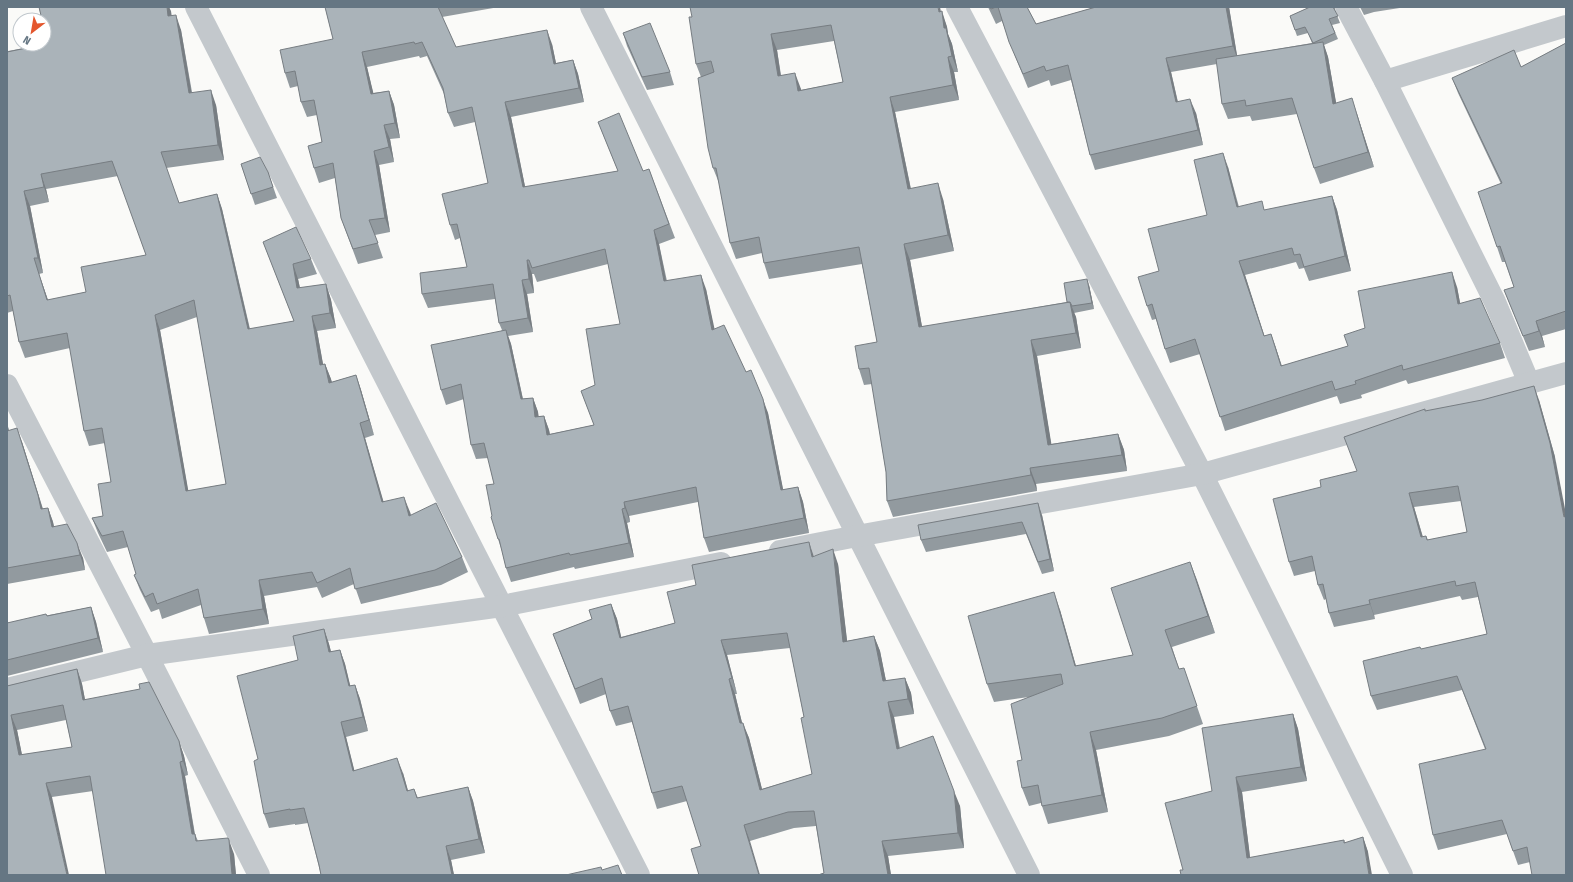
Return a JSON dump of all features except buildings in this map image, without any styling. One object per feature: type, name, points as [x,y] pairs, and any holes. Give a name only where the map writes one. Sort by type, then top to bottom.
[{"type":"street","points":[[196,7],[639,875]]},
{"type":"street","points":[[591,7],[1029,875]]},
{"type":"street","points":[[957,7],[1202,474],[1402,875]]},
{"type":"street","points":[[1346,7],[1385,81],[1495,302],[1529,383]]},
{"type":"street","points":[[1385,81],[1566,26]]},
{"type":"street","points":[[764,554],[1202,474],[1566,373]]},
{"type":"street","points":[[7,386],[147,655],[259,875]]},
{"type":"street","points":[[7,689],[147,655],[502,606],[741,559]]}]
